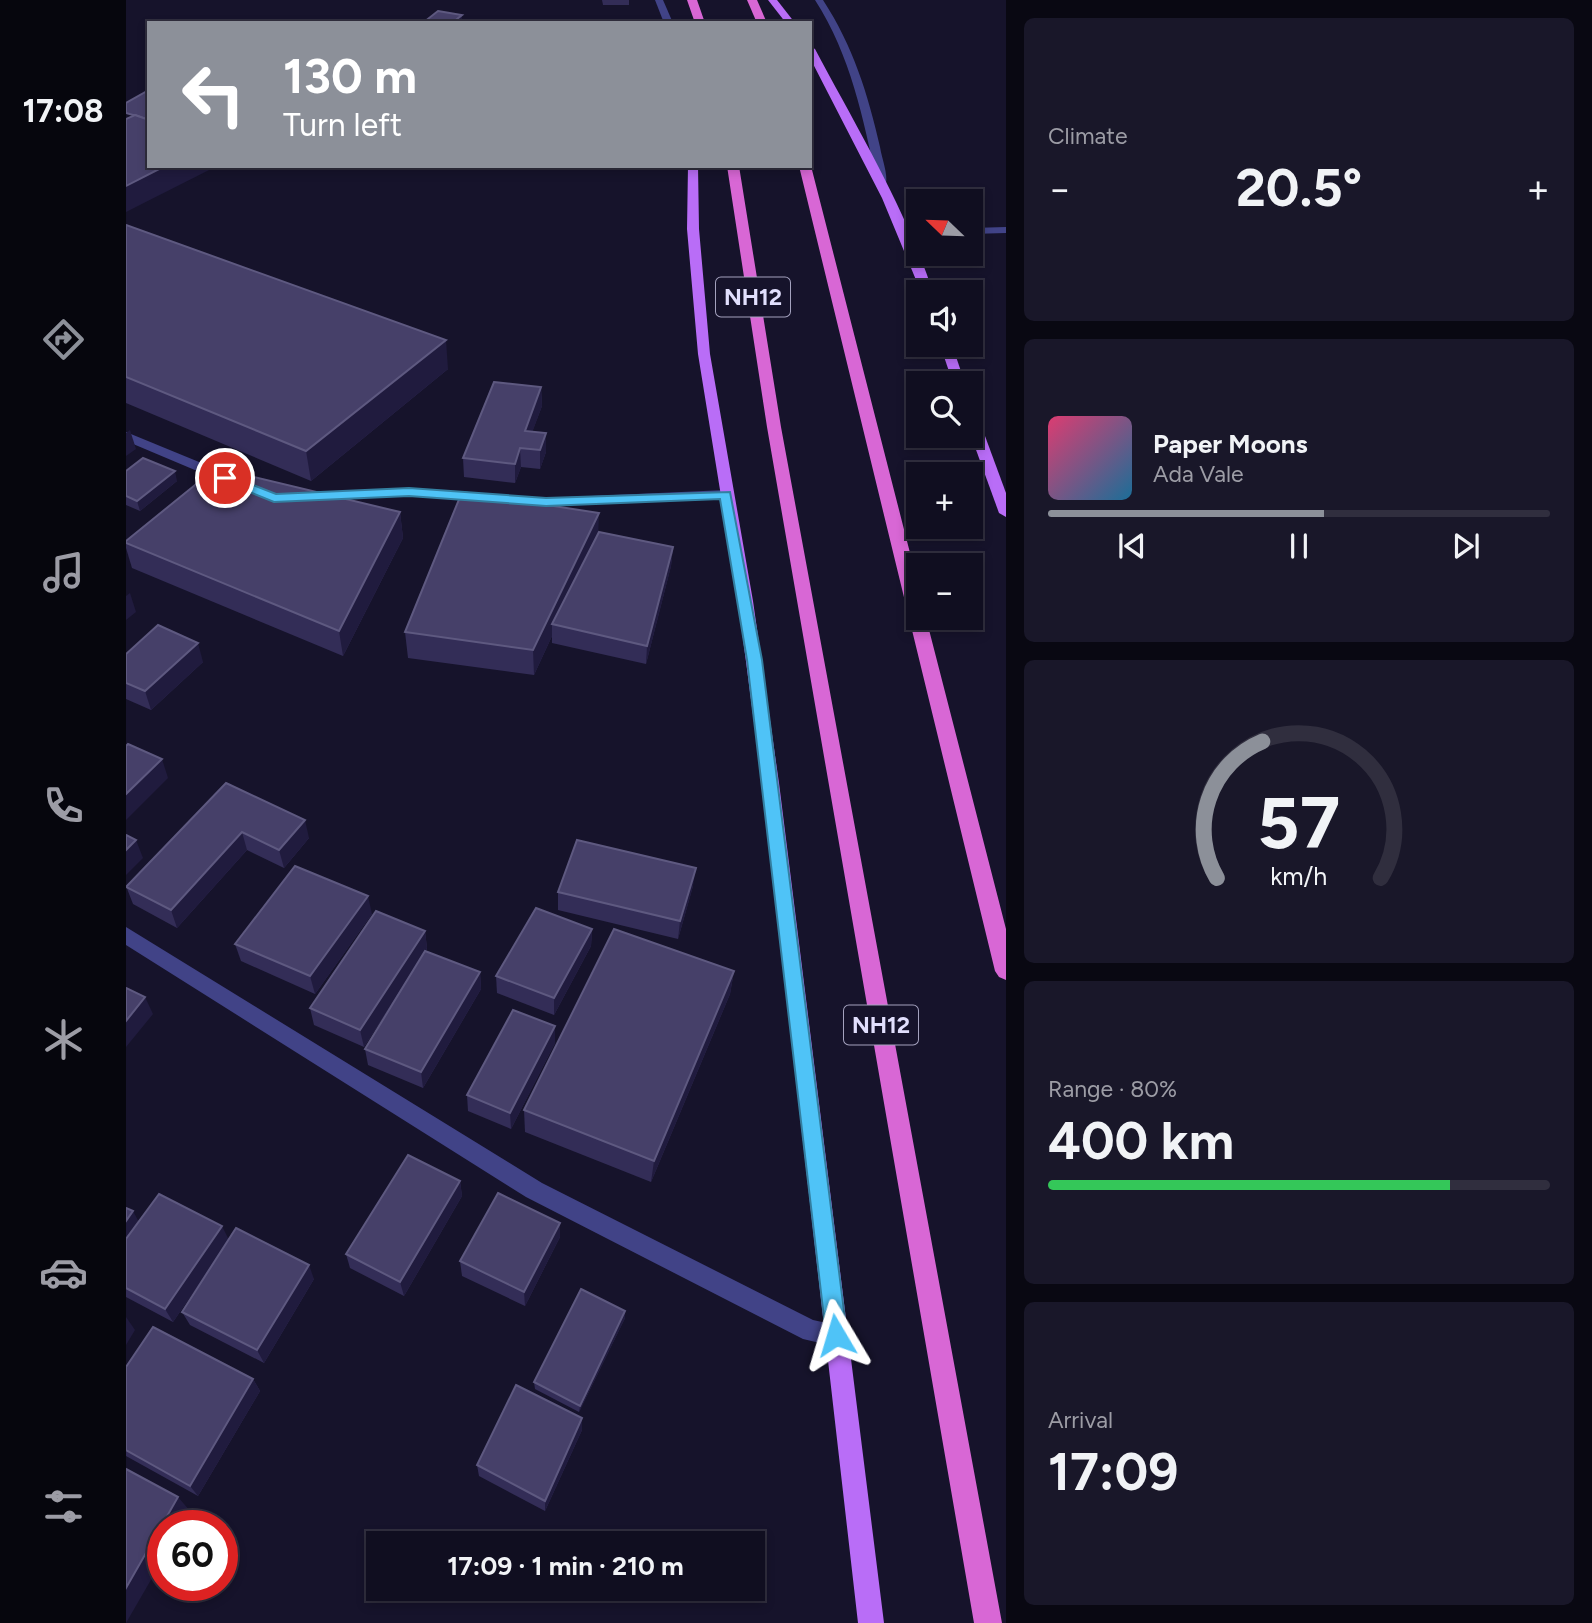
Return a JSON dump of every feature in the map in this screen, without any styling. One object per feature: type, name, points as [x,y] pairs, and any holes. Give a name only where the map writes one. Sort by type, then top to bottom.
[{"type":"highway","points":[[692,0],[698,20]]},
{"type":"highway","points":[[752,0],[761,21]]},
{"type":"highway","name":"NH12","points":[[733,168],[774,427],[988,1623]]},
{"type":"highway","points":[[805,168],[1006,971]]},
{"type":"main road","points":[[772,0],[789,21]]},
{"type":"main road","points":[[812,53],[906,232]]},
{"type":"main road","points":[[693,168],[691,219],[698,313],[755,660],[872,1623]]},
{"type":"main road","points":[[982,448],[1006,513]]},
{"type":"street","points":[[659,0],[668,21]]},
{"type":"street","points":[[819,0],[834,20],[852,59],[882,182]]},
{"type":"street","points":[[984,231],[1006,230]]},
{"type":"street","points":[[126,436],[249,488]]},
{"type":"street","points":[[288,498],[409,492],[546,502],[726,495]]},
{"type":"street","points":[[126,935],[534,1190],[811,1331],[836,1335]]},
{"type":"building","points":[[438,11],[462,15],[454,21],[425,21]]},
{"type":"building","points":[[147,91],[147,119],[126,113],[126,103]]},
{"type":"building","points":[[135,115],[147,119],[147,168],[161,168],[126,186],[126,119]]},
{"type":"building","points":[[126,225],[446,340],[306,451],[126,377]]},
{"type":"building","points":[[494,382],[541,387],[525,431],[546,433],[540,450],[520,448],[515,464],[463,458]]},
{"type":"building","points":[[143,458],[175,471],[137,501],[126,496],[126,471]]},
{"type":"building","points":[[216,468],[400,512],[339,631],[126,543]]},
{"type":"building","points":[[462,492],[599,513],[533,650],[405,632]]},
{"type":"building","points":[[599,532],[673,547],[647,646],[552,624]]},
{"type":"building","points":[[158,625],[198,643],[145,691],[126,683],[126,654]]},
{"type":"building","points":[[128,744],[162,759],[126,794],[126,746]]},
{"type":"building","points":[[226,783],[305,820],[279,850],[242,832],[171,910],[126,887]]},
{"type":"building","points":[[126,835],[136,840],[126,850]]},
{"type":"building","points":[[577,840],[696,868],[680,921],[558,892]]},
{"type":"building","points":[[295,866],[368,896],[310,976],[235,944]]},
{"type":"building","points":[[536,908],[592,929],[554,998],[496,976]]},
{"type":"building","points":[[376,911],[425,931],[360,1030],[310,1008]]},
{"type":"building","points":[[614,929],[734,971],[654,1161],[524,1110]]},
{"type":"building","points":[[425,951],[480,972],[421,1072],[365,1049]]},
{"type":"building","points":[[126,988],[145,997],[126,1021]]},
{"type":"building","points":[[513,1010],[555,1026],[510,1113],[467,1095]]},
{"type":"building","points":[[408,1155],[460,1181],[400,1282],[346,1254]]},
{"type":"building","points":[[498,1193],[560,1223],[524,1292],[460,1261]]},
{"type":"building","points":[[159,1194],[222,1226],[165,1309],[126,1288],[126,1239]]},
{"type":"building","points":[[126,1208],[133,1211],[126,1221]]},
{"type":"building","points":[[236,1228],[309,1265],[257,1350],[182,1312]]},
{"type":"building","points":[[581,1289],[625,1311],[580,1406],[534,1382]]},
{"type":"building","points":[[153,1327],[253,1379],[190,1486],[126,1450],[126,1367]]},
{"type":"building","points":[[516,1385],[582,1418],[545,1501],[477,1465]]},
{"type":"building","points":[[126,1469],[178,1497],[171,1510],[147,1510],[147,1551],[126,1588]]},
{"type":"route","points":[[225,478],[274,498],[409,492],[546,502],[726,495],[755,660],[836,1335]]}]
